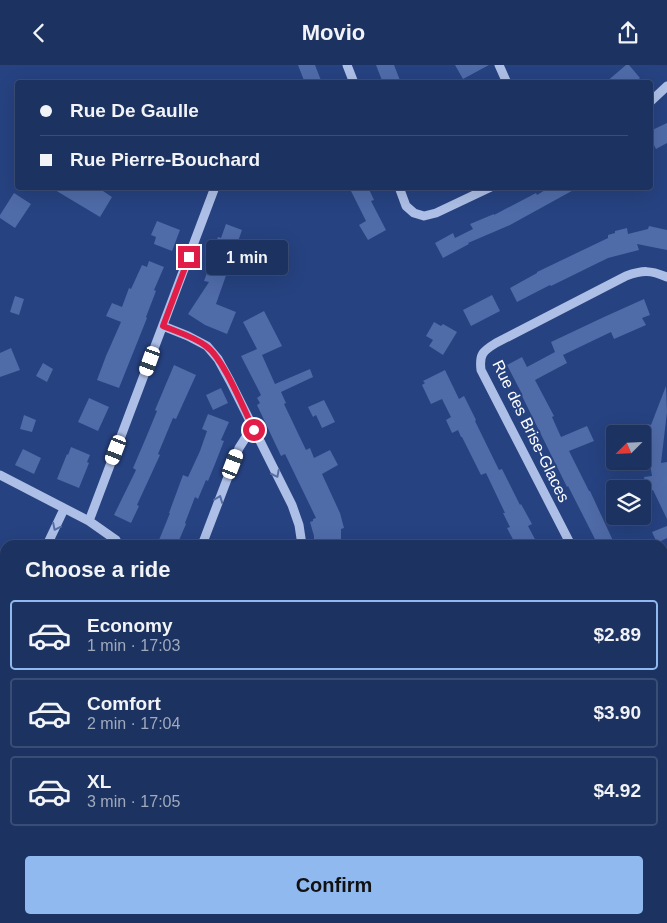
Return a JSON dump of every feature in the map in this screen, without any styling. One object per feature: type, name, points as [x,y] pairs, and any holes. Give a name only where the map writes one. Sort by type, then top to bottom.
[{"type":"street","points":[[347,65],[353,80]]},
{"type":"street","points":[[500,65],[506,80]]},
{"type":"street","points":[[653,99],[667,86]]},
{"type":"street","points":[[89,521],[214,190]]},
{"type":"street","points":[[400,190],[406,206],[414,213],[424,216],[436,213],[485,190]]},
{"type":"street","name":"Rue des Brise-Glaces","points":[[568,540],[481,370],[480,359],[485,350],[496,343],[626,276],[649,271],[667,277]]},
{"type":"street","points":[[163,326],[188,335],[207,346],[218,359],[292,505],[299,525],[301,540]]},
{"type":"street","points":[[204,540],[239,448],[246,437],[254,430]]},
{"type":"street","points":[[0,475],[89,521],[116,540]]},
{"type":"street","points":[[49,540],[64,509]]},
{"type":"building","points":[[298,65],[315,65],[321,80],[304,80]]},
{"type":"building","points":[[376,65],[394,65],[400,80],[382,80]]},
{"type":"building","points":[[455,65],[489,65],[463,79]]},
{"type":"building","points":[[626,65],[629,65],[640,78],[638,80],[608,80]]},
{"type":"building","points":[[667,123],[667,143],[656,149],[653,143],[653,130]]},
{"type":"building","points":[[55,190],[102,190],[112,197],[100,217]]},
{"type":"building","points":[[350,190],[369,190],[374,200],[371,201],[386,230],[368,240],[359,225],[366,221]]},
{"type":"building","points":[[545,190],[574,190],[510,225],[468,243],[443,258],[435,243],[453,233],[455,238],[473,229],[470,224],[494,215],[536,193],[537,195]]},
{"type":"building","points":[[14,193],[31,204],[15,228],[0,218]]},
{"type":"building","points":[[157,221],[180,230],[172,251],[154,244],[156,237],[151,235]]},
{"type":"building","points":[[226,224],[242,230],[216,304],[236,312],[227,334],[205,325],[188,314],[209,282],[204,281],[218,237],[221,238]]},
{"type":"building","points":[[649,226],[667,230],[667,250],[637,244],[639,250],[608,258],[517,302],[510,288],[537,272],[608,238],[608,235],[615,233],[615,231],[627,228],[628,234],[648,229]]},
{"type":"building","points":[[149,261],[164,267],[154,290],[156,291],[147,318],[119,388],[97,380],[121,322],[106,316],[112,303],[122,307],[129,288],[131,289],[142,265],[147,267]]},
{"type":"building","points":[[492,295],[500,311],[471,326],[463,310]]},
{"type":"building","points":[[15,296],[24,299],[19,315],[10,312]]},
{"type":"building","points":[[644,299],[650,315],[642,318],[646,325],[614,339],[611,332],[563,355],[567,363],[535,380],[554,416],[552,417],[561,437],[587,426],[594,441],[569,451],[613,540],[595,540],[507,365],[522,357],[527,367],[555,352],[551,342]]},
{"type":"building","points":[[264,311],[282,346],[262,355],[275,384],[310,369],[313,377],[281,392],[286,403],[284,404],[306,450],[310,448],[314,458],[330,450],[338,465],[322,474],[340,513],[344,528],[341,529],[341,540],[314,540],[310,522],[316,518],[285,454],[281,456],[257,405],[260,403],[257,398],[261,395],[241,356],[257,349],[243,322]]},
{"type":"building","points":[[434,322],[441,326],[443,324],[457,332],[443,355],[429,346],[433,340],[426,336]]},
{"type":"building","points":[[11,348],[20,370],[0,377],[0,353]]},
{"type":"building","points":[[43,363],[53,369],[47,382],[36,376]]},
{"type":"building","points":[[174,365],[196,375],[176,419],[173,418],[158,454],[160,455],[137,505],[139,506],[131,523],[114,515],[136,470],[133,468]]},
{"type":"building","points":[[445,370],[459,399],[464,396],[499,470],[502,469],[532,524],[528,526],[535,540],[513,540],[507,528],[510,527],[503,513],[505,513],[486,473],[481,475],[458,430],[452,433],[446,420],[451,417],[442,399],[431,404],[422,385],[425,383],[423,381]]},
{"type":"building","points":[[666,386],[667,412],[661,463],[667,462],[667,519],[653,490],[651,491],[651,480],[645,480],[644,477],[652,476],[651,425]]},
{"type":"building","points":[[221,388],[228,403],[213,410],[206,395]]},
{"type":"building","points":[[89,398],[109,407],[98,431],[78,422]]},
{"type":"building","points":[[324,400],[335,422],[322,428],[316,415],[313,417],[308,407]]},
{"type":"building","points":[[208,414],[229,422],[221,440],[224,441],[208,481],[206,480],[198,499],[195,497],[179,540],[159,540],[183,475],[188,477],[200,451],[207,431],[202,429]]},
{"type":"building","points":[[24,415],[36,420],[32,432],[20,429]]},
{"type":"building","points":[[71,447],[90,455],[87,462],[89,463],[79,488],[57,479]]},
{"type":"building","points":[[23,449],[41,458],[34,474],[15,465]]},
{"type":"building","points":[[667,526],[667,538],[656,540],[652,532]]},
{"type":"route","points":[[189,257],[163,326],[188,335],[207,346],[218,359],[254,430]]}]
